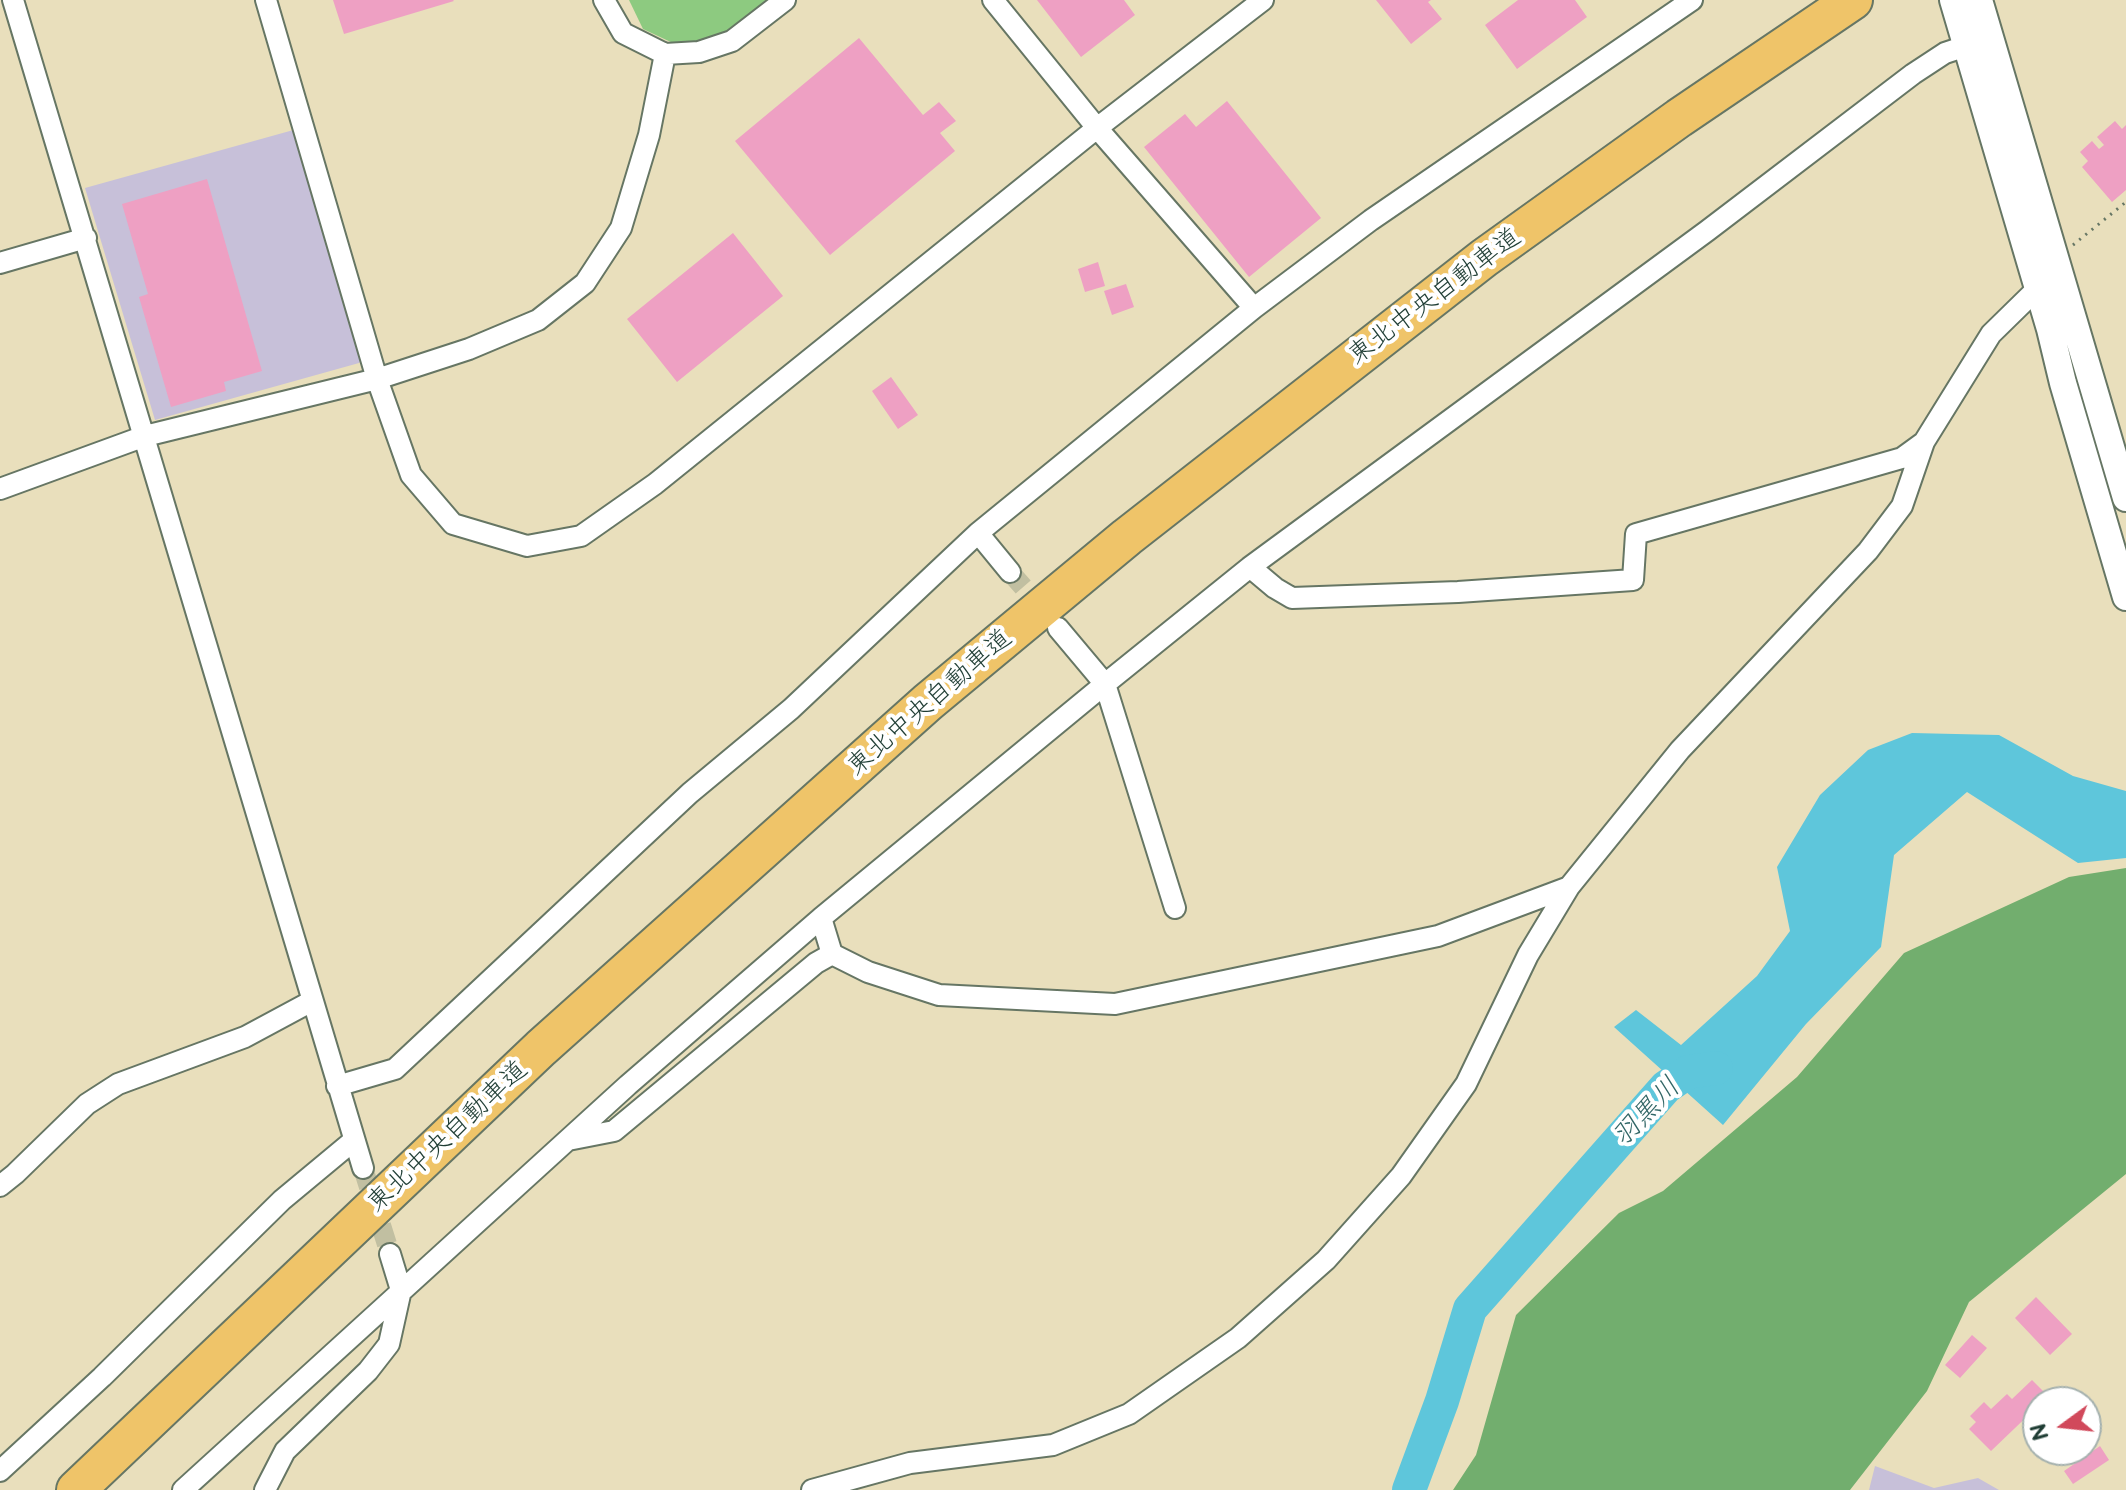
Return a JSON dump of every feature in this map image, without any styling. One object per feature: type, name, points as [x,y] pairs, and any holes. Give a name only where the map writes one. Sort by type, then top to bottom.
[{"type":"highway","name":"東北中央自動車道","points":[[46,1490],[540,1023],[896,703],[1263,406],[1488,233],[1668,104],[1821,0]]},
{"type":"highway","name":"東北中央自動車道","points":[[76,1490],[541,1048],[928,702],[1127,537],[1484,258],[1679,118],[1853,0]]},
{"type":"street","points":[[13,0],[363,1168]]},
{"type":"street","points":[[266,0],[377,379],[411,475],[453,524],[527,546],[581,536],[655,484],[1097,128],[1263,0]]},
{"type":"street","points":[[604,0],[623,33],[665,54],[699,52],[732,41],[785,0]]},
{"type":"street","points":[[993,0],[1097,128],[1254,308]]},
{"type":"street","points":[[337,1086],[395,1069],[690,793],[791,709],[978,533],[1254,308],[1371,220],[1692,0]]},
{"type":"street","points":[[1953,0],[2126,597]]},
{"type":"street","points":[[1979,0],[2126,498]]},
{"type":"street","points":[[183,1490],[567,1140],[821,918],[1105,684],[1250,567],[1707,231],[1913,74],[1945,53],[1966,46]]},
{"type":"street","points":[[0,489],[145,436],[377,379],[469,349],[538,320],[585,283],[621,228],[649,135],[665,54]]},
{"type":"street","points":[[0,263],[86,238]]},
{"type":"street","points":[[812,1490],[910,1463],[1053,1445],[1129,1414],[1238,1338],[1326,1260],[1401,1176],[1466,1084],[1528,955],[1569,887],[1680,750],[1868,551],[1902,506],[1924,442],[1991,334],[2038,288]]},
{"type":"street","points":[[1250,567],[1292,598],[1458,592],[1633,580],[1636,534],[1902,458],[1924,442]]},
{"type":"street","points":[[978,533],[1010,572]]},
{"type":"street","points":[[1058,628],[1105,684],[1175,908]]},
{"type":"street","points":[[821,918],[832,954],[868,972],[939,995],[1115,1004],[1438,936],[1569,887]]},
{"type":"street","points":[[567,1140],[614,1131],[816,963],[832,954]]},
{"type":"street","points":[[0,1186],[26,1165],[87,1104],[118,1084],[245,1037],[312,1001]]},
{"type":"street","points":[[0,1471],[102,1377],[282,1200],[353,1141]]},
{"type":"street","points":[[265,1490],[285,1451],[368,1371],[389,1344],[401,1290],[390,1254]]},
{"type":"path","points":[[2057,266],[2071,247],[2126,202]]},
{"type":"shaded area","points":[[297,129],[365,355],[359,363],[155,420],[85,188]]},
{"type":"shaded area","points":[[1875,1466],[1934,1488],[1978,1478],[1999,1490],[1869,1490]]},
{"type":"green space","points":[[629,0],[769,0],[730,32],[703,42],[675,44],[643,29]]},
{"type":"green space","points":[[2126,868],[2126,1174],[1969,1302],[1927,1391],[1850,1490],[1453,1490],[1476,1455],[1516,1315],[1619,1213],[1663,1191],[1797,1077],[1904,953],[2069,877]]},
{"type":"water","points":[[1912,733],[1999,735],[2073,776],[2126,791],[2126,858],[2078,863],[1967,792],[1894,855],[1881,947],[1806,1024],[1723,1125],[1614,1027],[1636,1010],[1681,1045],[1757,976],[1790,931],[1777,867],[1820,795],[1868,750]]},
{"type":"building","points":[[333,0],[453,0],[454,1],[344,34]]},
{"type":"building","points":[[1037,0],[1124,0],[1135,15],[1081,57]]},
{"type":"building","points":[[1376,0],[1431,0],[1428,2],[1442,19],[1411,44]]},
{"type":"building","points":[[1518,0],[1575,0],[1587,17],[1517,69],[1485,25]]},
{"type":"building","points":[[859,38],[923,115],[939,102],[956,121],[940,133],[955,151],[830,255],[735,141]]},
{"type":"building","points":[[1227,101],[1321,218],[1249,277],[1144,147],[1185,114],[1196,127]]},
{"type":"building","points":[[2115,121],[2122,129],[2126,125],[2126,190],[2112,202],[2082,167],[2088,161],[2080,152],[2092,141],[2099,149],[2104,145],[2097,137]]},
{"type":"building","points":[[207,179],[262,371],[224,382],[226,391],[171,407],[139,297],[148,294],[122,204]]},
{"type":"building","points":[[733,233],[783,296],[677,382],[627,319]]},
{"type":"building","points":[[1098,262],[1105,286],[1085,292],[1078,269]]},
{"type":"building","points":[[1126,284],[1134,307],[1112,315],[1104,291]]},
{"type":"building","points":[[891,377],[918,415],[898,429],[872,391]]},
{"type":"building","points":[[2036,1297],[2072,1334],[2050,1355],[2015,1318]]},
{"type":"building","points":[[1972,1335],[1987,1348],[1960,1378],[1945,1365]]},
{"type":"building","points":[[2022,1390],[2022,1421],[1991,1451],[1969,1429],[1976,1422],[1970,1416],[1984,1402],[1991,1409],[2007,1394],[2012,1399]]},
{"type":"building","points":[[2102,1449],[2109,1460],[2102,1465]]},
{"type":"building","points":[[2071,1466],[2100,1466],[2073,1484],[2064,1471]]},
{"type":"waterway","name":"羽黒川","points":[[1409,1490],[1442,1401],[1470,1309],[1666,1087],[1688,1072],[1716,1068]]},
{"type":"tunnel","points":[[1010,572],[1047,614]]},
{"type":"tunnel","points":[[363,1168],[390,1254]]}]
